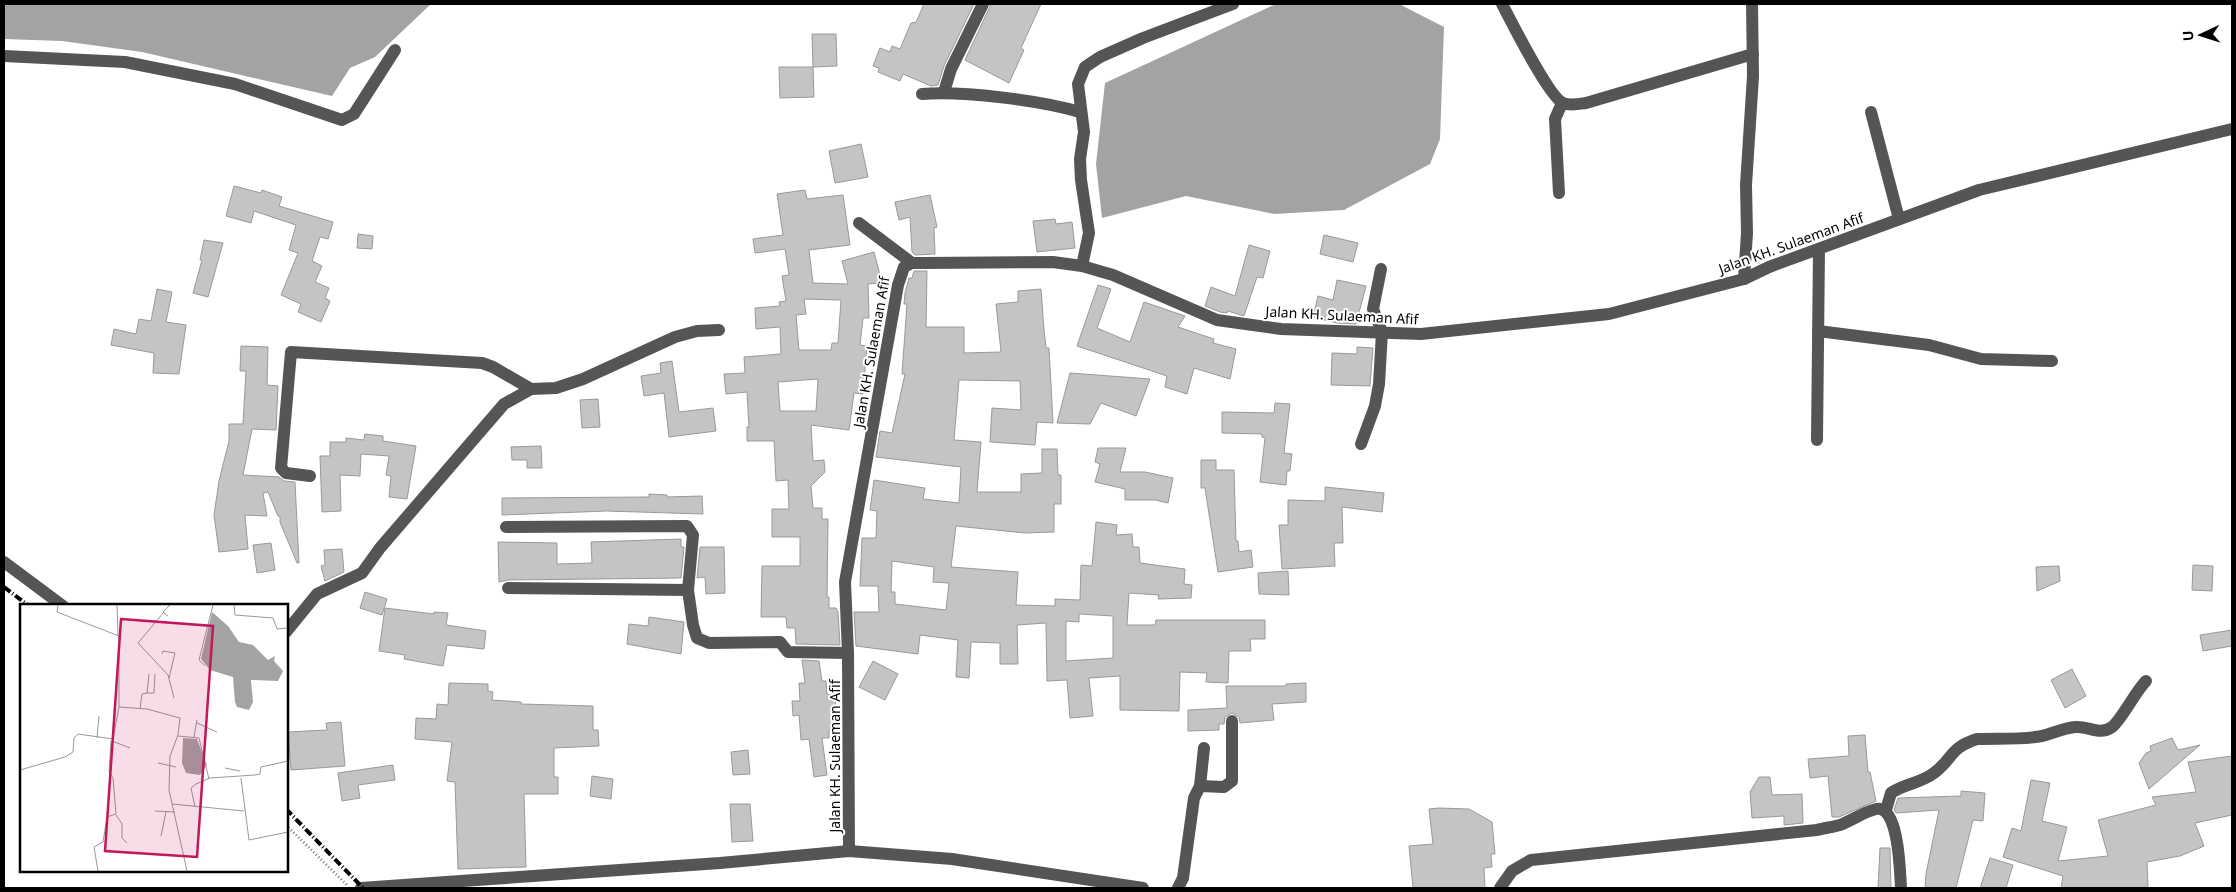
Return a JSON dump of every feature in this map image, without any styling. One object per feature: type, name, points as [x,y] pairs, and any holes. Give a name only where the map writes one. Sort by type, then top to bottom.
[{"type":"street","points":[[944,92],[951,69],[983,4]]},
{"type":"street","points":[[1082,266],[1089,233],[1081,180],[1080,159],[1084,132],[1078,84],[1085,67],[1100,57],[1142,38],[1233,4]]},
{"type":"street","points":[[1502,4],[1534,62],[1556,97],[1562,103],[1578,105],[1586,103],[1753,54]]},
{"type":"street","points":[[1744,279],[1747,233],[1746,185],[1753,54],[1752,4]]},
{"type":"street","points":[[4,56],[124,62],[235,84],[342,120],[354,114],[395,50]]},
{"type":"street","points":[[922,94],[944,92],[1012,100],[1080,112]]},
{"type":"street","points":[[1559,193],[1555,120],[1562,103]]},
{"type":"street","points":[[1871,112],[1899,219]]},
{"type":"street","name":"Jalan KH. Sulaeman Afif","points":[[849,851],[848,653],[845,582],[900,274],[904,267],[912,263],[1053,262],[1082,266],[1113,275],[1217,320],[1281,329],[1421,334],[1610,314],[1744,279],[1979,190],[2232,129]]},
{"type":"street","points":[[858,223],[912,263]]},
{"type":"street","points":[[1817,440],[1819,249]]},
{"type":"street","points":[[1361,444],[1375,406],[1379,384],[1382,332],[1373,309],[1381,269]]},
{"type":"street","points":[[288,630],[317,594],[362,573],[380,548],[504,404],[531,389],[556,388],[583,379],[675,337],[697,330],[719,330]]},
{"type":"street","points":[[1818,331],[1929,345],[1982,359],[2052,361]]},
{"type":"street","points":[[310,476],[286,473],[281,468],[291,352],[482,363],[493,367],[531,389]]},
{"type":"street","points":[[506,527],[687,526],[693,535],[688,590],[693,625],[698,638],[709,643],[780,642],[788,652],[848,653]]},
{"type":"street","points":[[4,562],[60,604]]},
{"type":"street","points":[[508,588],[688,590]]},
{"type":"street","points":[[1886,810],[1891,793],[1941,768],[1956,747],[1967,742],[1977,739],[2044,735],[2056,730],[2074,727],[2086,727],[2097,732],[2104,731],[2114,725],[2146,681]]},
{"type":"street","points":[[1200,786],[1224,788],[1232,781],[1232,721]]},
{"type":"street","points":[[1178,888],[1183,878],[1194,798],[1200,786],[1204,748]]},
{"type":"street","points":[[1500,888],[1512,871],[1532,860],[1817,830],[1838,825],[1878,809],[1886,810],[1890,815],[1896,838],[1901,888]]},
{"type":"street","points":[[361,888],[849,851],[952,859],[1143,888]]},
{"type":"path","points":[[288,826],[350,888]]},
{"type":"shaded area","points":[[4,4],[431,4],[375,57],[350,68],[332,96],[142,52],[62,41],[4,39]]},
{"type":"shaded area","points":[[1276,4],[1399,4],[1444,27],[1440,139],[1430,164],[1344,210],[1274,214],[1186,196],[1102,218],[1096,164],[1105,83]]},
{"type":"building","points":[[924,4],[974,4],[944,66],[938,85],[931,86],[903,74],[900,81],[878,72],[879,68],[873,66],[880,48],[890,52],[892,46],[900,49],[911,23],[916,22]]},
{"type":"building","points":[[991,4],[1041,4],[1021,48],[1024,50],[1009,83],[965,60]]},
{"type":"building","points":[[812,34],[836,34],[837,66],[813,67]]},
{"type":"building","points":[[779,67],[813,67],[814,97],[780,98]]},
{"type":"building","points":[[861,144],[868,177],[835,183],[829,151]]},
{"type":"building","points":[[234,186],[261,193],[262,190],[282,197],[279,206],[333,222],[328,239],[320,237],[312,261],[322,266],[315,282],[329,288],[325,298],[330,301],[321,322],[298,312],[301,304],[281,295],[298,253],[289,250],[296,225],[254,211],[251,223],[226,216]]},
{"type":"building","points":[[805,190],[807,199],[843,195],[850,245],[809,250],[813,283],[848,284],[842,261],[874,252],[880,275],[880,283],[868,284],[869,318],[863,318],[860,345],[867,346],[863,394],[854,393],[849,430],[811,425],[813,461],[824,460],[825,472],[811,486],[813,508],[822,508],[822,519],[828,519],[827,597],[829,597],[829,608],[836,608],[838,612],[840,645],[796,644],[795,628],[787,628],[786,617],[761,617],[762,566],[800,566],[800,537],[772,537],[772,509],[789,509],[788,480],[776,481],[774,441],[747,441],[747,427],[749,427],[747,392],[726,394],[724,374],[745,373],[744,357],[781,354],[780,327],[756,329],[755,308],[780,306],[779,302],[786,301],[782,276],[789,275],[785,249],[755,253],[753,239],[783,235],[777,194]],"holes":[[[804,299],[841,300],[838,343],[832,343],[831,350],[799,350],[796,315],[806,314]],[[818,379],[816,411],[780,411],[778,382]]]},
{"type":"building","points":[[930,195],[937,227],[934,228],[935,254],[915,255],[912,252],[910,217],[899,220],[895,202]]},
{"type":"building","points":[[1055,219],[1056,224],[1072,222],[1075,248],[1037,252],[1033,221]]},
{"type":"building","points":[[358,234],[373,236],[372,249],[357,248]]},
{"type":"building","points":[[1324,235],[1358,243],[1353,262],[1320,254]]},
{"type":"building","points":[[204,240],[223,243],[208,297],[193,293],[202,260],[200,260]]},
{"type":"building","points":[[1249,245],[1270,251],[1263,278],[1257,277],[1244,316],[1228,311],[1227,313],[1220,312],[1205,306],[1211,287],[1235,296]]},
{"type":"building","points":[[914,271],[927,271],[926,327],[964,327],[964,353],[1001,352],[996,304],[1018,302],[1018,291],[1041,289],[1046,348],[1049,348],[1053,423],[1037,422],[1035,445],[990,442],[992,408],[1021,410],[1020,381],[959,380],[954,440],[981,442],[977,492],[1021,492],[1021,474],[1042,473],[1042,449],[1057,449],[1058,475],[1061,475],[1061,504],[1054,504],[1054,532],[1025,533],[956,526],[951,567],[1018,572],[1016,605],[1055,606],[1055,599],[1080,600],[1081,565],[1092,566],[1096,522],[1117,525],[1116,535],[1132,534],[1133,547],[1139,547],[1140,563],[1185,569],[1184,584],[1192,585],[1191,598],[1158,599],[1159,595],[1129,593],[1127,625],[1155,625],[1156,620],[1265,620],[1265,639],[1250,639],[1251,651],[1229,651],[1228,683],[1206,682],[1207,673],[1180,672],[1179,711],[1120,710],[1120,676],[1089,678],[1093,716],[1070,718],[1067,680],[1047,681],[1046,623],[1017,625],[1018,664],[1000,664],[1000,643],[971,642],[969,678],[956,677],[958,640],[920,635],[918,654],[856,646],[854,612],[879,612],[878,586],[860,586],[862,538],[876,538],[877,511],[870,510],[874,480],[925,488],[923,499],[959,503],[961,467],[876,457],[880,431],[892,433],[905,374],[902,374],[907,304],[904,304],[909,278],[912,278]],"holes":[[[892,561],[934,567],[933,582],[949,583],[946,610],[895,604],[895,592],[891,592]],[[1079,614],[1113,616],[1113,658],[1066,661],[1066,621],[1079,622]]]},
{"type":"building","points":[[1337,280],[1366,286],[1356,324],[1337,323],[1313,317],[1318,296],[1333,300]]},
{"type":"building","points":[[1098,285],[1111,289],[1097,328],[1130,342],[1144,302],[1185,316],[1178,327],[1214,339],[1213,343],[1236,349],[1230,379],[1194,368],[1187,394],[1165,387],[1167,376],[1077,346]]},
{"type":"building","points":[[157,289],[172,292],[166,322],[186,325],[179,374],[153,373],[154,353],[111,345],[114,329],[136,334],[139,319],[151,321]]},
{"type":"building","points":[[241,346],[268,347],[267,385],[278,386],[276,430],[252,429],[243,475],[279,477],[284,481],[295,482],[299,563],[297,563],[280,522],[280,516],[278,516],[268,492],[263,493],[267,516],[245,515],[248,549],[219,552],[214,515],[219,481],[229,441],[229,424],[243,424],[246,371],[240,371]]},
{"type":"building","points":[[1357,347],[1373,348],[1370,386],[1331,385],[1332,353],[1357,354]]},
{"type":"building","points":[[672,361],[679,412],[713,408],[716,431],[669,437],[664,393],[644,396],[641,376],[661,373],[660,363]]},
{"type":"building","points":[[1070,373],[1150,379],[1136,416],[1101,403],[1090,424],[1057,423]]},
{"type":"building","points":[[598,399],[600,427],[582,428],[580,400]]},
{"type":"building","points":[[1275,403],[1290,404],[1284,453],[1292,454],[1290,471],[1287,471],[1286,485],[1260,482],[1265,438],[1262,437],[1262,434],[1222,433],[1222,412],[1274,413]]},
{"type":"building","points":[[365,434],[383,436],[383,441],[416,446],[407,499],[389,497],[391,476],[386,475],[389,456],[361,454],[360,476],[340,475],[341,511],[322,512],[320,456],[330,456],[330,442],[346,442],[346,438],[364,440]]},
{"type":"building","points":[[541,446],[542,468],[527,468],[527,460],[512,460],[511,447]]},
{"type":"building","points":[[1098,448],[1126,448],[1120,472],[1145,472],[1173,478],[1168,503],[1155,500],[1125,500],[1125,489],[1095,482],[1100,464],[1095,462]]},
{"type":"building","points":[[1201,460],[1216,460],[1216,470],[1234,470],[1236,541],[1238,541],[1239,552],[1251,550],[1253,567],[1218,572],[1205,488],[1201,488]]},
{"type":"building","points":[[1325,487],[1384,493],[1382,512],[1342,507],[1343,543],[1334,543],[1335,566],[1282,569],[1279,525],[1288,525],[1288,500],[1325,501]]},
{"type":"building","points":[[649,494],[667,495],[667,497],[702,496],[703,514],[607,511],[502,515],[502,498],[649,497]]},
{"type":"building","points":[[681,539],[681,547],[684,547],[681,578],[508,580],[499,582],[498,542],[557,543],[557,564],[592,563],[591,542]]},
{"type":"building","points":[[271,543],[275,570],[257,573],[253,545]]},
{"type":"building","points":[[700,547],[724,547],[725,593],[706,594],[705,577],[697,578]]},
{"type":"building","points":[[342,549],[344,572],[325,581],[321,566],[325,565],[324,550]]},
{"type":"building","points":[[2193,565],[2213,566],[2212,591],[2192,590]]},
{"type":"building","points":[[2059,566],[2060,581],[2037,591],[2036,567]]},
{"type":"building","points":[[1288,571],[1289,595],[1259,594],[1258,573]]},
{"type":"building","points":[[365,592],[387,599],[382,615],[360,608]]},
{"type":"building","points":[[385,608],[434,614],[434,612],[448,613],[446,625],[486,631],[484,649],[447,645],[443,666],[404,659],[405,655],[379,651]]},
{"type":"building","points":[[649,617],[684,622],[681,654],[627,644],[629,624],[648,626]]},
{"type":"building","points":[[2232,630],[2232,646],[2203,651],[2200,635]]},
{"type":"building","points":[[802,660],[819,661],[822,681],[826,681],[827,694],[835,696],[836,713],[840,712],[840,730],[829,731],[829,738],[822,738],[827,775],[814,777],[809,739],[801,740],[799,715],[793,716],[792,701],[800,701],[799,683],[805,683]]},
{"type":"building","points":[[873,661],[898,674],[885,700],[859,687]]},
{"type":"building","points":[[2072,669],[2086,696],[2065,708],[2051,680]]},
{"type":"building","points":[[449,683],[488,684],[488,691],[493,692],[492,700],[521,702],[521,704],[593,706],[593,730],[598,730],[599,746],[554,748],[554,777],[558,777],[558,794],[524,794],[526,867],[458,869],[455,782],[447,781],[452,742],[415,739],[416,718],[436,719],[437,704],[448,705]]},
{"type":"building","points":[[1306,683],[1306,702],[1272,704],[1274,720],[1240,723],[1239,717],[1232,713],[1225,717],[1224,724],[1219,724],[1219,730],[1188,731],[1188,710],[1227,708],[1226,686],[1286,686],[1286,684]]},
{"type":"building","points":[[341,722],[345,766],[291,770],[288,732],[327,730],[326,723]]},
{"type":"building","points":[[1865,735],[1868,772],[1870,772],[1876,801],[1839,817],[1832,817],[1828,776],[1810,778],[1808,759],[1849,756],[1848,736]]},
{"type":"building","points":[[2172,738],[2178,750],[2200,745],[2149,789],[2139,763],[2146,753],[2151,751],[2150,746]]},
{"type":"building","points":[[748,750],[750,774],[733,775],[731,752]]},
{"type":"building","points":[[2232,756],[2232,815],[2195,823],[2204,846],[2180,856],[2147,862],[2148,888],[2061,888],[2063,876],[2003,857],[2012,828],[2021,831],[2031,780],[2050,783],[2042,821],[2067,827],[2058,861],[2108,856],[2098,820],[2156,805],[2152,797],[2196,792],[2188,762]]},
{"type":"building","points":[[393,765],[395,780],[358,785],[360,798],[342,801],[338,773]]},
{"type":"building","points":[[592,776],[613,779],[611,799],[590,796]]},
{"type":"building","points":[[1759,777],[1770,777],[1772,795],[1802,794],[1803,823],[1784,825],[1784,816],[1752,818],[1750,792]]},
{"type":"building","points":[[1961,791],[1985,793],[1983,821],[1973,820],[1956,888],[1925,888],[1939,810],[1896,813],[1894,810],[1898,798],[1961,796]]},
{"type":"building","points":[[730,804],[750,804],[753,841],[732,842]]},
{"type":"building","points":[[1429,809],[1469,809],[1492,822],[1495,854],[1491,854],[1492,867],[1484,868],[1485,888],[1413,888],[1409,846],[1433,844]]},
{"type":"building","points":[[1880,848],[1890,848],[1891,888],[1878,888]]},
{"type":"building","points":[[1990,858],[2013,865],[2006,888],[1980,888]]},
{"type":"railway","points":[[4,587],[26,604]]},
{"type":"railway","points":[[288,811],[363,888]]}]
